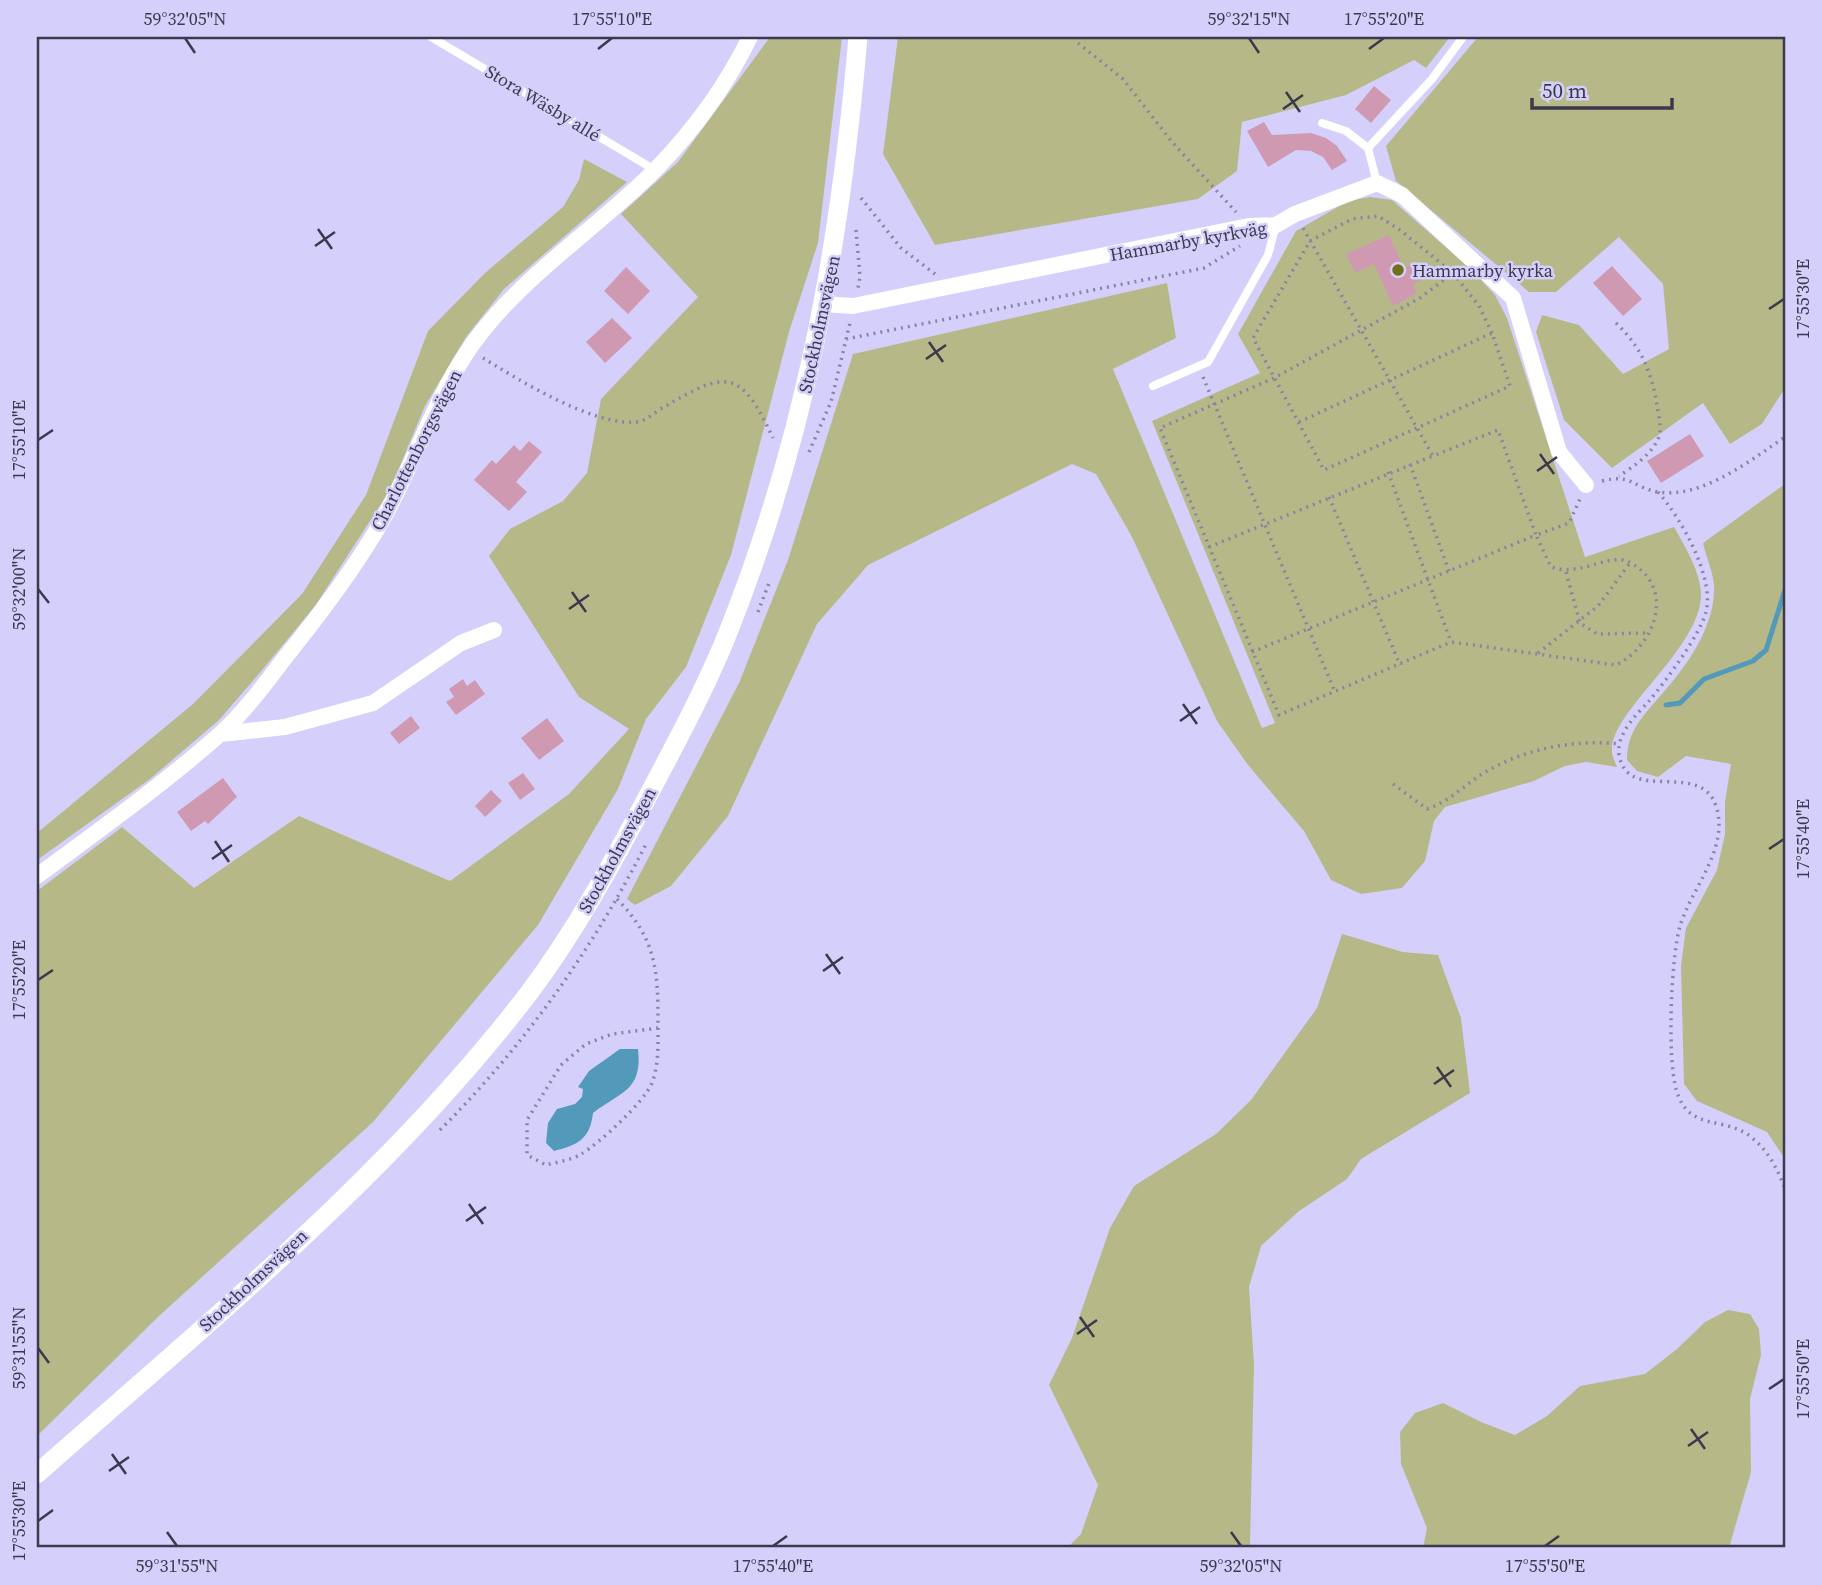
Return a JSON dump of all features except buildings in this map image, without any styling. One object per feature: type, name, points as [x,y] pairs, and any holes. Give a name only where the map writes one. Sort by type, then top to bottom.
[{"type":"street","name":"Charlottenborgsvägen","points":[[37,876],[220,734],[266,683],[323,609],[375,533],[410,470],[451,377],[470,349],[508,300],[655,170],[716,94],[750,37]]},
{"type":"street","name":"Stockholmsvägen","points":[[37,1474],[362,1180],[442,1097],[529,992],[598,885],[695,708],[724,640],[791,448],[823,304],[844,178],[858,37]]},
{"type":"street","name":"Hammarby kyrkväg","points":[[823,304],[853,306],[1249,226],[1276,225],[1295,214],[1377,183]]},
{"type":"street","points":[[1377,183],[1402,195],[1513,298],[1559,452],[1586,485]]},
{"type":"street","points":[[220,734],[285,727],[373,703],[461,643],[494,630]]},
{"type":"lane","name":"Stora Wäsby allé","points":[[431,37],[655,170]]},
{"type":"lane","points":[[1367,148],[1432,79],[1463,37]]},
{"type":"lane","points":[[1322,123],[1346,131],[1367,148],[1377,183]]},
{"type":"lane","points":[[1153,386],[1208,362],[1268,256],[1276,225]]},
{"type":"path","points":[[1078,43],[1123,79],[1172,142],[1249,226]]},
{"type":"path","points":[[861,198],[901,248],[953,287]]},
{"type":"path","points":[[1295,214],[1433,456]]},
{"type":"path","points":[[1377,216],[1453,273],[1479,306],[1492,333],[1510,386],[1324,470],[1253,338],[1310,241],[1352,219],[1377,216]]},
{"type":"path","points":[[846,339],[1204,268],[1245,244]]},
{"type":"path","points":[[1209,547],[1388,472],[1498,430],[1536,535],[1551,568],[1566,572],[1614,558],[1630,563],[1649,580],[1658,601],[1656,619],[1632,657],[1616,665],[1451,642],[1279,715],[1251,652],[1160,428],[1274,378],[1420,298],[1453,273]]},
{"type":"path","points":[[808,455],[831,402],[853,306]]},
{"type":"path","points":[[1251,652],[1569,523],[1586,485],[1618,476],[1652,447],[1660,433],[1653,384],[1644,356],[1635,341],[1616,323]]},
{"type":"path","points":[[1299,422],[1492,333]]},
{"type":"path","points":[[470,349],[527,385],[600,417],[638,422],[706,384],[724,381],[742,386],[754,400],[774,442]]},
{"type":"path","points":[[1199,366],[1335,692]]},
{"type":"path","points":[[1658,492],[1721,480],[1785,438]]},
{"type":"path","points":[[1410,464],[1448,571]]},
{"type":"path","points":[[1388,472],[1451,642]]},
{"type":"path","points":[[1618,476],[1658,492],[1667,502],[1699,560],[1707,586],[1706,612],[1662,687],[1630,723],[1620,744],[1619,755],[1628,774],[1644,782],[1685,781],[1706,790],[1716,806],[1718,823],[1710,866],[1682,921],[1674,949],[1672,1035],[1676,1088],[1686,1111],[1705,1122],[1750,1135],[1768,1153],[1785,1189]]},
{"type":"path","points":[[1329,497],[1400,665]]},
{"type":"path","points":[[1538,653],[1580,623],[1598,606],[1630,563]]},
{"type":"path","points":[[754,620],[773,570]]},
{"type":"path","points":[[1566,572],[1580,623],[1597,634],[1649,633]]},
{"type":"path","points":[[1393,784],[1427,809],[1441,805],[1485,773],[1547,748],[1583,742],[1620,744]]},
{"type":"path","points":[[431,1139],[468,1101],[549,1005],[618,900],[648,840]]},
{"type":"path","points":[[598,885],[618,900],[640,924],[650,944],[659,984],[660,1050],[652,1084],[638,1105],[581,1155],[546,1165],[527,1155],[527,1120],[561,1065],[586,1044],[612,1034],[658,1028]]},
{"type":"green space","points":[[770,37],[842,37],[818,243],[789,332],[731,555],[686,667],[646,719],[618,789],[538,925],[373,1122],[159,1316],[37,1436],[37,891],[122,827],[194,888],[299,816],[450,881],[569,794],[629,729],[579,697],[489,556],[510,529],[563,501],[587,473],[601,399],[698,297],[621,214],[678,162]]},
{"type":"green space","points":[[898,37],[1450,37],[1426,68],[1414,60],[1346,95],[1242,122],[1237,171],[1198,199],[935,245],[883,154]]},
{"type":"green space","points":[[1478,37],[1785,37],[1785,388],[1762,424],[1730,444],[1703,403],[1612,468],[1564,420],[1536,332],[1542,315],[1579,325],[1623,374],[1669,349],[1663,284],[1619,237],[1556,292],[1529,292],[1396,181],[1386,146]]},
{"type":"green space","points":[[584,159],[627,182],[504,289],[466,337],[425,406],[390,490],[315,606],[219,720],[150,779],[37,860],[37,833],[193,704],[302,594],[366,495],[428,331],[485,273],[563,207],[579,180]]},
{"type":"green space","points":[[1370,197],[1392,200],[1473,271],[1495,295],[1507,318],[1585,557],[1674,527],[1693,562],[1700,585],[1700,607],[1691,629],[1676,652],[1626,716],[1615,735],[1612,752],[1617,767],[1586,762],[1565,766],[1534,781],[1445,807],[1434,821],[1425,861],[1402,888],[1361,894],[1331,880],[1304,831],[1248,765],[1217,721],[1132,537],[1096,474],[1072,464],[868,565],[817,624],[728,816],[671,886],[635,905],[627,899],[739,683],[788,560],[853,354],[1167,283],[1176,338],[1113,369],[1262,728],[1275,723],[1152,421],[1260,373],[1238,334],[1296,231],[1348,201]]},
{"type":"green space","points":[[1785,484],[1785,1159],[1767,1132],[1697,1101],[1684,1084],[1681,966],[1686,928],[1717,870],[1725,834],[1725,802],[1731,764],[1686,756],[1658,777],[1637,771],[1627,760],[1630,741],[1637,725],[1690,658],[1705,630],[1714,585],[1703,543]]},
{"type":"green space","points":[[1342,934],[1403,952],[1438,955],[1461,1018],[1470,1093],[1361,1159],[1347,1179],[1299,1211],[1261,1246],[1249,1287],[1254,1364],[1250,1548],[1067,1548],[1081,1534],[1098,1485],[1049,1385],[1072,1338],[1110,1228],[1134,1186],[1216,1134],[1251,1100],[1317,1008]]},
{"type":"green space","points":[[1728,1310],[1750,1314],[1759,1329],[1761,1355],[1750,1399],[1751,1472],[1729,1548],[1423,1548],[1427,1528],[1401,1464],[1400,1432],[1415,1413],[1443,1403],[1515,1435],[1547,1416],[1580,1386],[1645,1374],[1705,1322]]},
{"type":"water","points":[[620,1049],[638,1049],[639,1063],[633,1082],[620,1095],[593,1113],[589,1129],[581,1140],[554,1151],[546,1143],[548,1123],[557,1109],[575,1104],[582,1097],[583,1089],[578,1087],[589,1071]]},
{"type":"waterway","points":[[1666,705],[1680,703],[1704,679],[1753,661],[1766,650],[1785,590]]},
{"type":"place","name":"Hammarby kyrka","points":[[1398,270]]}]
